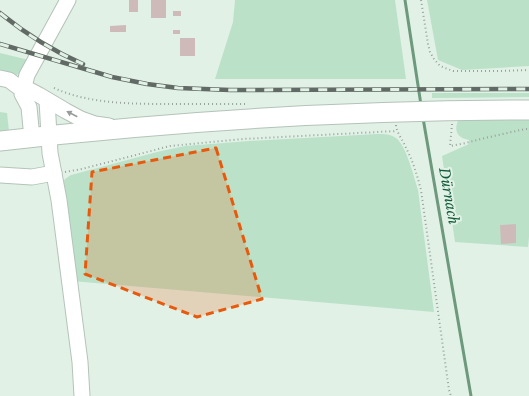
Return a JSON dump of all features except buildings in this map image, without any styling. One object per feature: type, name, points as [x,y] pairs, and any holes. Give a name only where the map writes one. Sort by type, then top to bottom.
[{"type":"main road","points":[[0,141],[41,136],[274,117],[444,111],[529,110]]},
{"type":"street","points":[[68,0],[27,75],[22,94],[29,107],[31,128],[41,136],[50,153],[54,173],[60,207],[80,362],[82,396]]},
{"type":"street","points":[[0,78],[9,80],[17,86],[43,97],[81,119],[95,124],[122,129]]},
{"type":"street","points":[[41,136],[43,97]]},
{"type":"street","points":[[0,175],[32,177],[54,173]]},
{"type":"path","points":[[421,0],[430,52],[440,66],[459,72],[529,70]]},
{"type":"path","points":[[43,97],[47,85],[66,94],[133,104],[247,104]]},
{"type":"path","points":[[444,111],[450,146],[466,144],[485,138],[529,129]]},
{"type":"path","points":[[54,173],[82,169],[170,146],[243,139],[397,131],[417,174],[421,190],[438,317],[451,396]]},
{"type":"highlighted area","points":[[216,148],[262,299],[197,317],[85,274],[92,172]]},
{"type":"green space","points":[[235,0],[395,0],[406,79],[215,79],[233,22]]},
{"type":"green space","points":[[427,0],[529,0],[529,66],[462,70],[438,60]]},
{"type":"green space","points":[[0,53],[29,60],[23,70],[18,74],[11,75],[0,73]]},
{"type":"green space","points":[[432,93],[529,93],[529,97],[432,98]]},
{"type":"green space","points":[[0,112],[7,113],[9,131],[0,132]]},
{"type":"green space","points":[[529,117],[528,247],[455,242],[442,156],[469,144],[469,140],[457,133],[456,127],[459,119]]},
{"type":"green space","points":[[377,134],[392,136],[400,142],[412,170],[418,190],[434,312],[72,281],[62,184],[65,179],[71,175],[185,146]]},
{"type":"waterway","name":"Dürnach","points":[[405,0],[421,105]]},
{"type":"waterway","name":"Dürnach","points":[[423,118],[471,396]]},
{"type":"railway","points":[[0,13],[40,42],[83,64]]},
{"type":"railway","points":[[0,44],[112,77],[178,88],[230,90],[529,89]]}]
